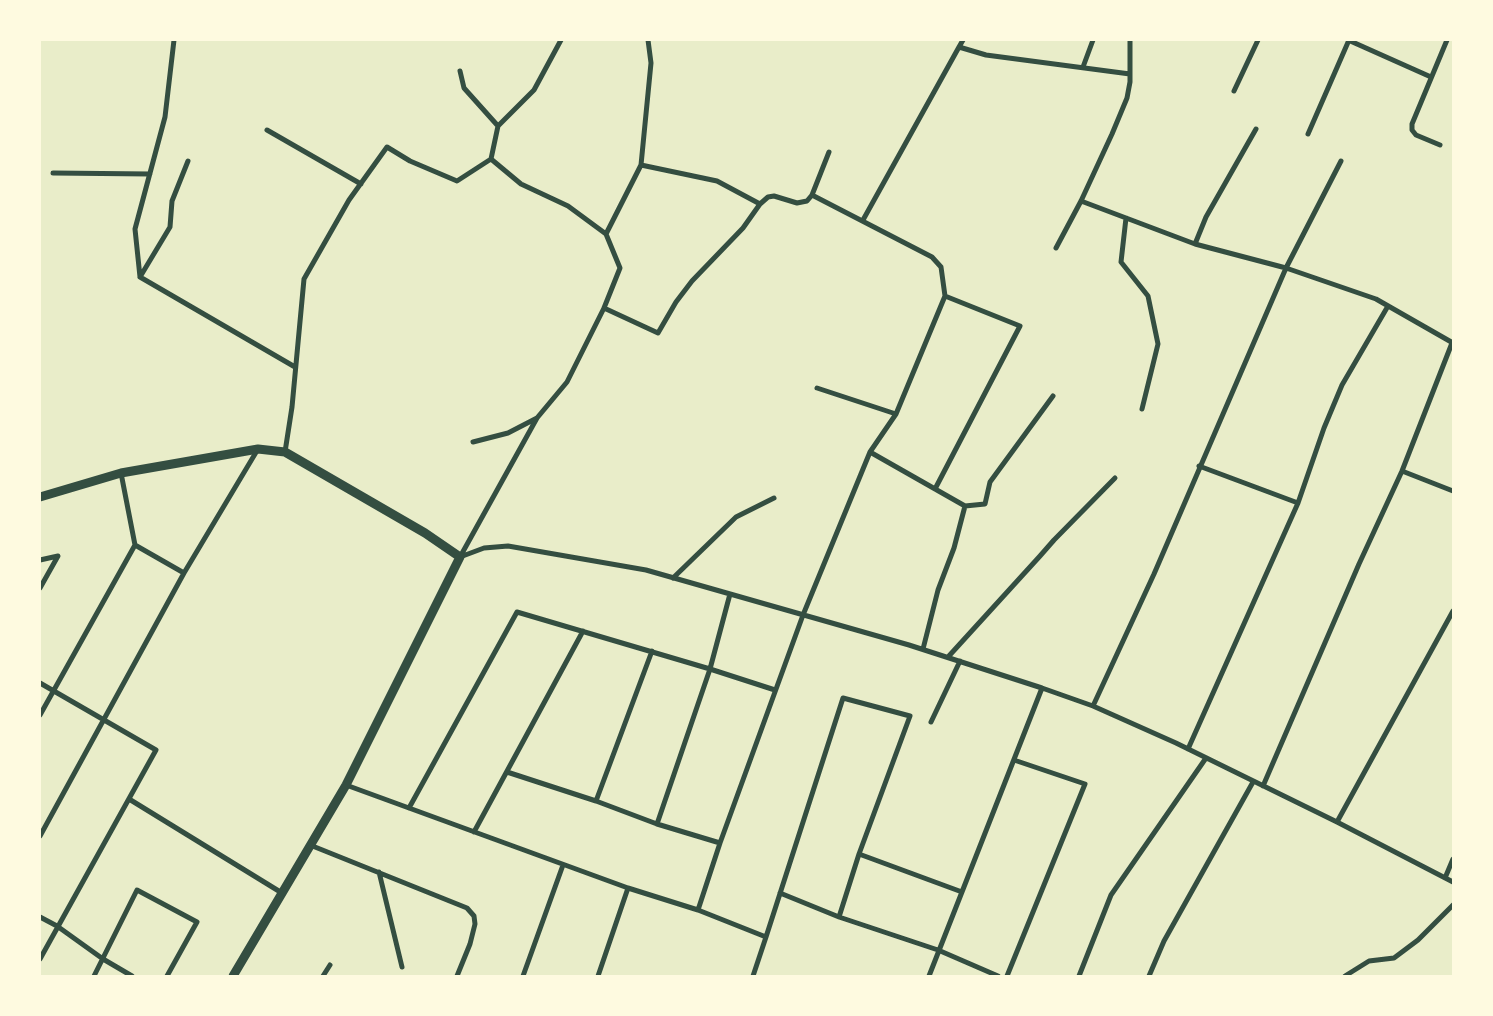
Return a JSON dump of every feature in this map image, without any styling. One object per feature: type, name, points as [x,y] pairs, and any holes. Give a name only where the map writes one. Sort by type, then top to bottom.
[{"type":"street","points":[[140,277],[135,230],[165,117],[174,40]]},
{"type":"street","points":[[285,452],[292,407],[304,279],[349,200],[386,147],[410,161],[457,181],[491,160],[498,126],[534,90],[561,40]]},
{"type":"street","points":[[606,234],[641,165],[651,63],[648,40]]},
{"type":"street","points":[[863,220],[963,40]]},
{"type":"street","points":[[1083,66],[1093,40]]},
{"type":"street","points":[[1056,248],[1081,201],[1127,98],[1130,74],[1130,40]]},
{"type":"street","points":[[1234,91],[1258,40]]},
{"type":"street","points":[[1308,134],[1349,40],[1432,76]]},
{"type":"street","points":[[1440,145],[1416,135],[1412,130],[1412,124],[1447,40]]},
{"type":"street","points":[[960,47],[986,55],[1083,66],[1130,74]]},
{"type":"street","points":[[460,72],[464,88],[498,126]]},
{"type":"street","points":[[1195,244],[1206,217],[1256,129]]},
{"type":"street","points":[[267,130],[361,184]]},
{"type":"street","points":[[604,308],[658,332],[676,302],[692,281],[743,228],[760,204],[768,197],[774,196],[802,203],[807,201],[812,195],[830,152]]},
{"type":"street","points":[[233,976],[346,785],[460,557],[537,418],[567,382],[604,308],[620,268],[606,234],[568,206],[520,184],[491,160]]},
{"type":"street","points":[[140,277],[170,228],[172,201],[188,161]]},
{"type":"street","points":[[1093,706],[1154,574],[1286,268],[1341,162]]},
{"type":"street","points":[[641,165],[717,181],[760,204]]},
{"type":"street","points":[[53,173],[150,174]]},
{"type":"street","points":[[698,910],[720,843],[802,615],[870,452],[896,414],[944,296],[941,268],[932,257],[812,195]]},
{"type":"street","points":[[1081,201],[1195,244],[1286,268],[1376,299],[1453,343],[1402,471],[1359,564],[1263,786]]},
{"type":"street","points":[[1126,218],[1121,262],[1148,296],[1158,344],[1142,409]]},
{"type":"street","points":[[140,277],[295,368]]},
{"type":"street","points":[[935,489],[1020,326],[944,296]]},
{"type":"street","points":[[1188,749],[1298,503],[1324,428],[1342,385],[1388,306]]},
{"type":"street","points":[[817,388],[896,414]]},
{"type":"street","points":[[870,452],[965,506],[985,504],[990,482],[1053,396]]},
{"type":"street","points":[[472,442],[508,433],[537,418]]},
{"type":"street","points":[[40,496],[121,473],[258,450],[285,452],[425,533],[460,557]]},
{"type":"street","points":[[40,836],[184,573],[258,450]]},
{"type":"street","points":[[1199,466],[1298,503]]},
{"type":"street","points":[[1402,471],[1453,491]]},
{"type":"street","points":[[40,715],[135,545],[121,473]]},
{"type":"street","points":[[948,657],[1054,540],[1115,478]]},
{"type":"street","points":[[673,578],[736,517],[774,498]]},
{"type":"street","points":[[923,649],[938,590],[954,548],[965,506]]},
{"type":"street","points":[[135,545],[184,573]]},
{"type":"street","points":[[460,557],[484,548],[508,546],[646,570],[948,657],[1093,706],[1188,749],[1337,822],[1453,882]]},
{"type":"street","points":[[40,560],[58,556],[40,588]]},
{"type":"street","points":[[657,824],[710,669],[730,594]]},
{"type":"street","points":[[1337,822],[1453,611]]},
{"type":"street","points":[[409,808],[517,612],[652,651],[775,690]]},
{"type":"street","points":[[474,832],[583,631]]},
{"type":"street","points":[[596,802],[652,651]]},
{"type":"street","points":[[931,722],[960,661]]},
{"type":"street","points":[[40,683],[156,750],[40,959]]},
{"type":"street","points":[[929,976],[1042,688]]},
{"type":"street","points":[[753,976],[843,698],[910,716],[859,854],[839,917]]},
{"type":"street","points":[[1079,976],[1111,896],[1206,758]]},
{"type":"street","points":[[1007,976],[1085,784],[1014,760]]},
{"type":"street","points":[[507,772],[657,824],[720,843]]},
{"type":"street","points":[[1149,976],[1164,941],[1253,782]]},
{"type":"street","points":[[346,785],[628,888],[698,910],[766,937]]},
{"type":"street","points":[[129,799],[282,893]]},
{"type":"street","points":[[310,845],[467,908],[474,916],[475,924],[470,944],[457,976]]},
{"type":"street","points":[[859,854],[962,892]]},
{"type":"street","points":[[1445,878],[1453,859]]},
{"type":"street","points":[[523,976],[563,864]]},
{"type":"street","points":[[379,872],[402,967]]},
{"type":"street","points":[[598,976],[628,888]]},
{"type":"street","points":[[94,976],[138,890],[197,922],[167,976]]},
{"type":"street","points":[[780,893],[839,917],[938,950],[998,976]]},
{"type":"street","points":[[1344,976],[1369,961],[1394,958],[1418,940],[1453,905]]},
{"type":"street","points":[[40,917],[57,926],[103,959],[132,976]]},
{"type":"street","points":[[323,976],[330,965]]}]
